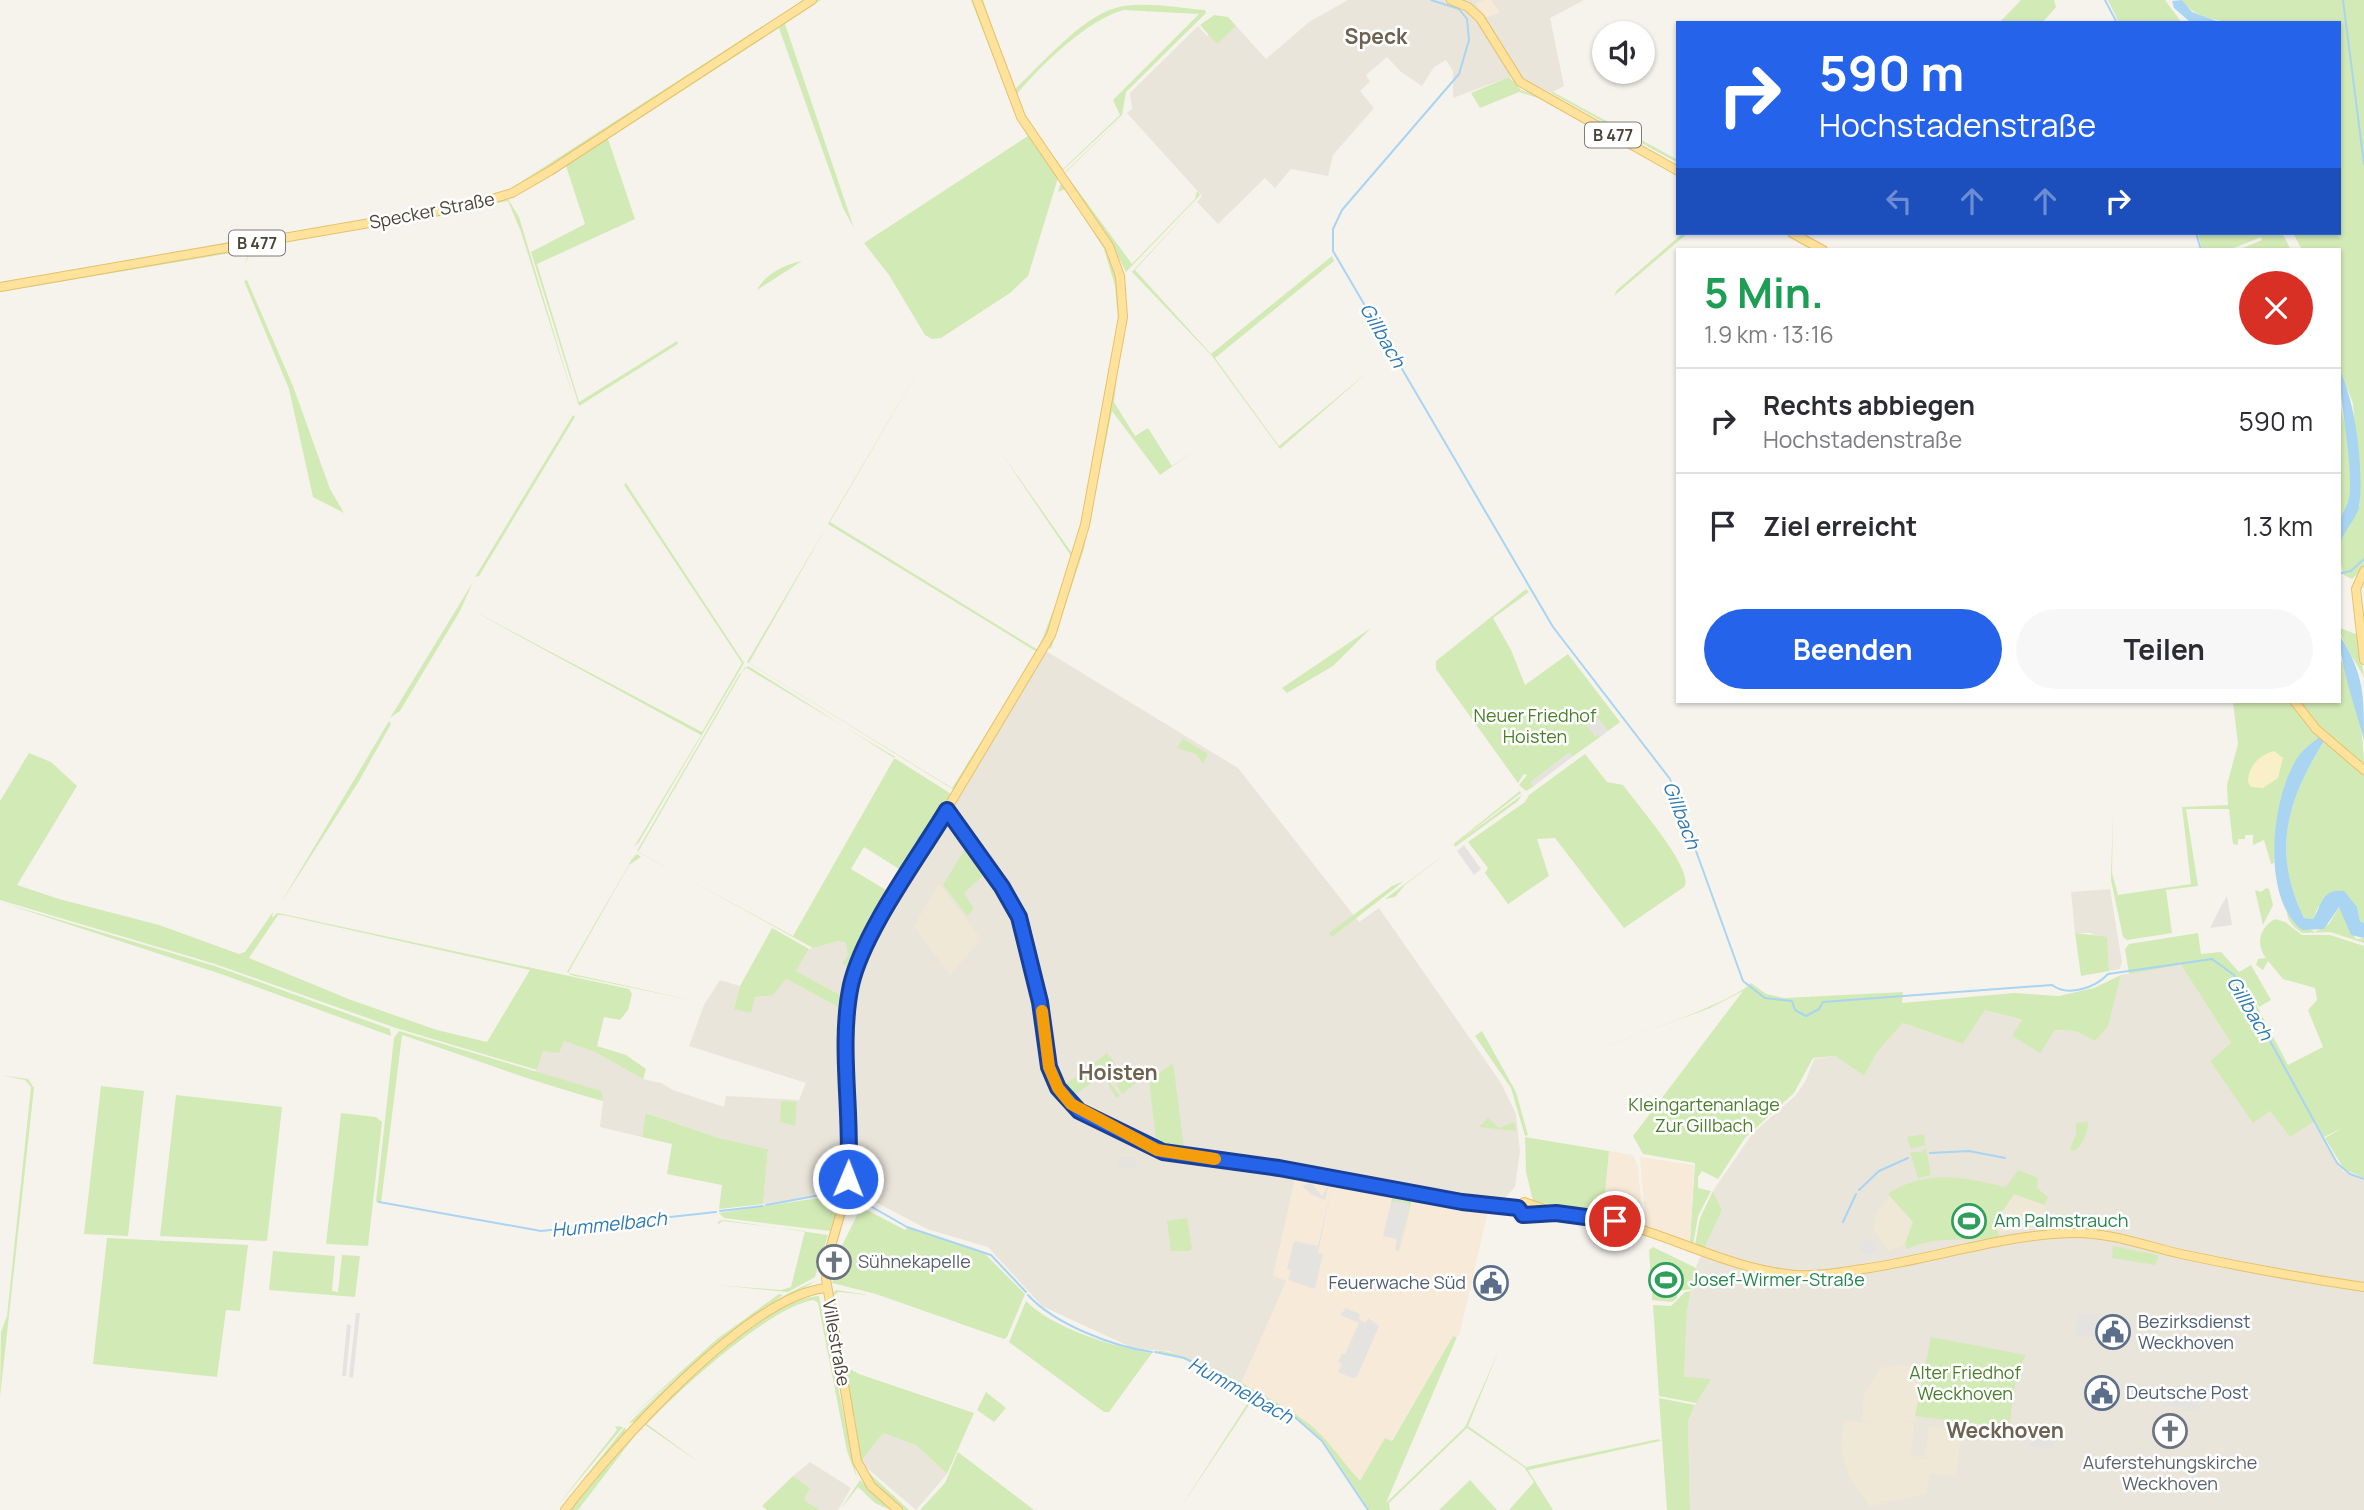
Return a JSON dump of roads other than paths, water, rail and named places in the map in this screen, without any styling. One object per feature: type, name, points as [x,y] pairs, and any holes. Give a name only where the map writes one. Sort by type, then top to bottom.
[{"type":"main road","name":"Specker Straße","points":[[0,287],[456,208],[505,196],[550,172],[811,0]]},
{"type":"main road","name":"Villestraße","points":[[898,1510],[871,1486],[857,1461],[826,1288],[827,1264],[848,1191],[847,1021],[855,972],[868,941],[1042,654],[1069,585],[1086,525],[1123,317],[1121,284],[1109,246],[1021,117],[977,0]]},
{"type":"main road","name":"B 477","points":[[1451,0],[1468,7],[1477,15],[1520,82],[1676,170]]},
{"type":"main road","points":[[1795,235],[1819,248]]},
{"type":"main road","points":[[2364,571],[2357,583],[2361,613],[2359,639],[2364,660]]},
{"type":"main road","points":[[2296,703],[2326,740],[2364,770]]},
{"type":"main road","points":[[947,810],[1002,887],[1019,917],[1040,1002],[1049,1067],[1058,1088],[1079,1111],[1163,1152],[1279,1168],[1462,1202],[1518,1208],[1523,1202],[1530,1209],[1602,1219],[1646,1231],[1722,1258],[1800,1276],[1879,1267],[2037,1236],[2071,1233],[2104,1236],[2295,1279],[2364,1287]]},
{"type":"main road","points":[[565,1510],[617,1447],[677,1385],[748,1328],[807,1291],[820,1278],[827,1264]]},
{"type":"main road","points":[[807,1291],[826,1288]]},
{"type":"water","points":[[2182,0],[2192,12],[2217,21],[2189,21],[2174,8],[2172,1]]},
{"type":"water","points":[[2341,372],[2357,438],[2360,493],[2359,508],[2341,543],[2341,517],[2350,489]]},
{"type":"water","points":[[2341,638],[2354,662],[2361,685],[2364,740],[2345,675]]},
{"type":"water","points":[[2319,737],[2324,741],[2300,785],[2293,806],[2286,849],[2288,871],[2304,918],[2313,919],[2321,903],[2331,892],[2344,891],[2357,907],[2360,921],[2364,923],[2364,938],[2351,935],[2339,907],[2324,929],[2302,930],[2289,915],[2280,896],[2275,873],[2274,848],[2281,799],[2296,760]]},
{"type":"waterway","name":"Gillbach","points":[[1431,0],[1459,9],[1467,19],[1469,40],[1459,74],[1342,210],[1333,229],[1333,251],[1553,627],[1670,779],[1743,981],[1765,998],[1792,1001],[1795,1010],[1806,1016],[1819,1009],[1823,1002],[2052,985],[2058,989],[2073,990],[2089,987],[2108,974],[2212,959],[2234,975],[2337,1163],[2350,1174],[2364,1179]]},
{"type":"waterway","points":[[2105,0],[2116,21]]},
{"type":"waterway","points":[[2343,0],[2364,164]]},
{"type":"waterway","points":[[2197,235],[2200,248]]},
{"type":"waterway","points":[[2342,573],[2351,571],[2364,559]]},
{"type":"waterway","points":[[1930,1153],[1969,1151],[2005,1158]]},
{"type":"waterway","points":[[1859,1190],[1879,1171],[1908,1158]]},
{"type":"waterway","name":"Hummelbach","points":[[766,1205],[843,1191]]},
{"type":"waterway","points":[[1843,1222],[1856,1194]]},
{"type":"waterway","name":"Hummelbach","points":[[379,1202],[541,1231],[716,1212]]},
{"type":"waterway","name":"Hummelbach","points":[[865,1203],[907,1227],[991,1255],[1026,1292]]},
{"type":"waterway","name":"Hummelbach","points":[[720,1211],[763,1206]]},
{"type":"waterway","name":"Hummelbach","points":[[1028,1295],[1053,1315],[1086,1332],[1120,1345],[1152,1352]]},
{"type":"waterway","name":"Hummelbach","points":[[1155,1352],[1184,1358],[1288,1411],[1322,1441],[1368,1510]]},
{"type":"place","name":"Am Palmstrauch","points":[[1969,1221]]},
{"type":"place","name":"Sühnekapelle","points":[[834,1262]]},
{"type":"place","name":"Josef-Wirmer-Straße","points":[[1666,1280]]},
{"type":"place","name":"Feuerwache Süd","points":[[1491,1283]]},
{"type":"place","name":"Bezirksdienst Weckhoven","points":[[2113,1332]]},
{"type":"place","name":"Deutsche Post","points":[[2102,1393]]},
{"type":"place","name":"Auferstehungskirche Weckhoven","points":[[2170,1431]]},
{"type":"district","name":"Speck","points":[[1376,37]]},
{"type":"district","name":"Hoisten","points":[[1118,1073]]},
{"type":"district","name":"Weckhoven","points":[[2005,1431]]},
{"type":"park label","name":"Neuer Friedhof Hoisten","points":[[1535,726]]},
{"type":"park label","name":"Kleingartenanlage Zur Gillbach","points":[[1704,1115]]},
{"type":"park label","name":"Alter Friedhof Weckhoven","points":[[1965,1383]]}]
